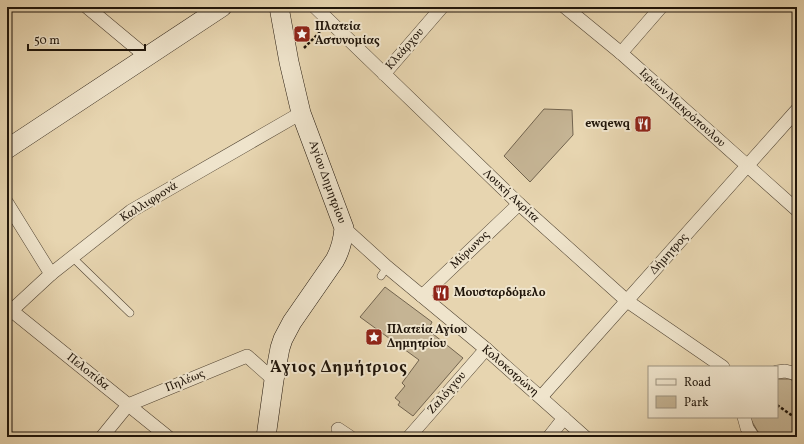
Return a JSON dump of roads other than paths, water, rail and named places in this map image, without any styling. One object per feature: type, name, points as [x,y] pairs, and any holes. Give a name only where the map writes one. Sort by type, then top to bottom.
[{"type":"main road","points":[[7,149],[222,7]]},
{"type":"main road","name":"Αγίου Δημητρίου","points":[[266,437],[274,380],[283,339],[292,322],[335,260],[343,240],[344,228],[301,113],[289,62],[279,7]]},
{"type":"street","points":[[88,7],[147,57]]},
{"type":"street","name":"Λουκή Ακρίτα","points":[[315,7],[519,204],[627,301],[722,366]]},
{"type":"street","name":"Κλεάρχου","points":[[384,74],[442,7]]},
{"type":"street","name":"Ιερέων Μακρόπουλου","points":[[565,7],[621,53],[797,210]]},
{"type":"street","points":[[621,53],[661,7]]},
{"type":"street","name":"Δήμητρος","points":[[540,397],[797,110]]},
{"type":"street","name":"Καλλιφρονά","points":[[9,309],[131,211],[301,113]]},
{"type":"street","points":[[7,203],[51,274]]},
{"type":"street","name":"Μύρωνος","points":[[422,296],[519,204]]},
{"type":"street","name":"Κολοκοτρώνη","points":[[344,228],[384,272],[422,296],[486,349],[585,437]]},
{"type":"street","name":"Πελοπίδα","points":[[9,309],[168,437]]},
{"type":"street","name":"Ζαλόγγου","points":[[409,437],[486,349]]},
{"type":"street","name":"Πηλέως","points":[[102,437],[128,405],[247,356],[274,380]]},
{"type":"street","points":[[778,372],[785,371],[797,374]]},
{"type":"street","points":[[549,437],[564,418]]},
{"type":"street","points":[[744,418],[747,428],[754,437]]},
{"type":"street","points":[[338,429],[350,437]]},
{"type":"lane","points":[[72,257],[130,313]]},
{"type":"place","name":"Πλατεία Αστυνομίας","points":[[302,34]]},
{"type":"place","name":"ewqewq","points":[[643,124]]},
{"type":"place","name":"Μουσταρδόμελο","points":[[441,293]]},
{"type":"place","name":"Πλατεία Αγίου Δημητρίου","points":[[374,337]]},
{"type":"district","name":"Άγιος Δημήτριος","points":[[339,368]]}]
